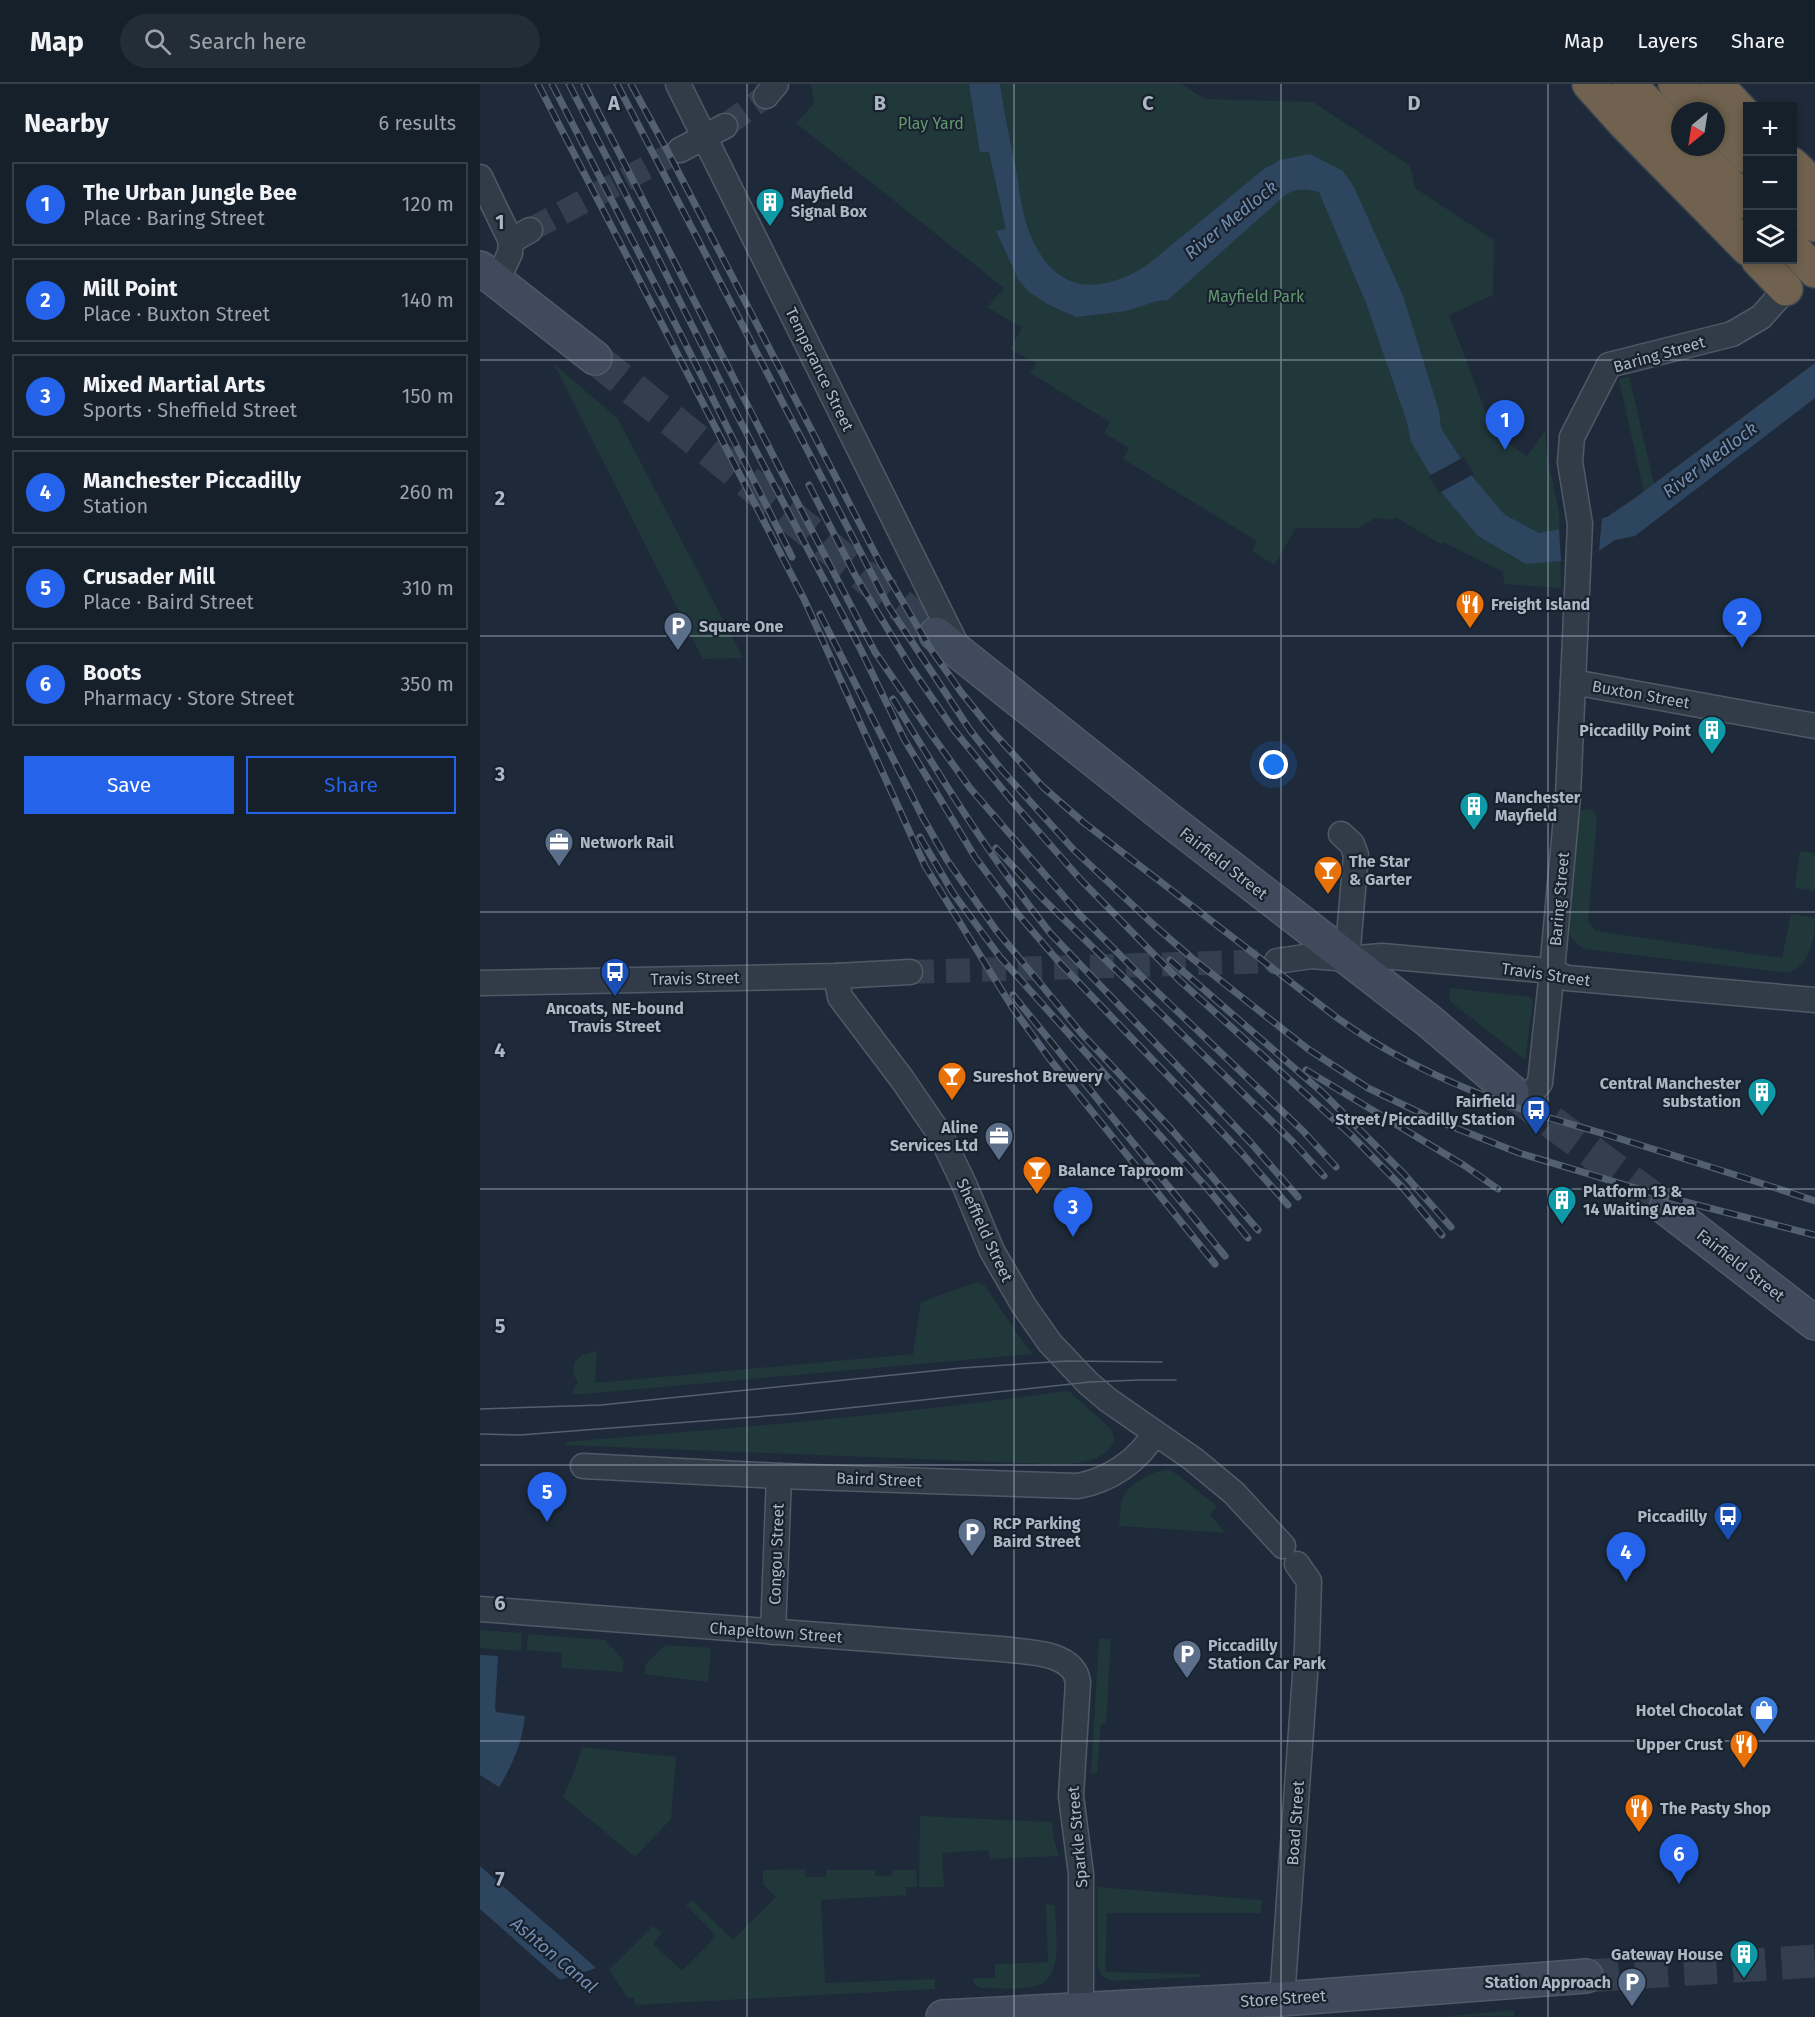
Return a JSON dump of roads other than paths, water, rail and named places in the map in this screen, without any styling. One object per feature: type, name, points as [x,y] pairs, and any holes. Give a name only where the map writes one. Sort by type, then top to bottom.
[{"type":"highway","points":[[1590,84],[1624,123],[1743,244]]},
{"type":"highway","points":[[1629,84],[1671,127]]},
{"type":"highway","points":[[1675,84],[1693,102]]},
{"type":"highway","points":[[1716,84],[1743,113]]},
{"type":"highway","points":[[1725,135],[1747,156]]},
{"type":"highway","points":[[1700,156],[1743,198]]},
{"type":"highway","points":[[1797,169],[1815,186]]},
{"type":"highway","points":[[1797,207],[1815,225]]},
{"type":"highway","points":[[1797,252],[1815,271]]},
{"type":"highway","points":[[1762,264],[1786,289]]},
{"type":"main road","points":[[488,274],[595,358]]},
{"type":"main road","name":"Fairfield Street","points":[[936,634],[1521,1094]]},
{"type":"main road","name":"Fairfield Street","points":[[1666,1208],[1815,1323]]},
{"type":"main road","name":"Store Street","points":[[943,2017],[1005,2016],[1282,1999],[1586,1976]]},
{"type":"street","name":"Temperance Street","points":[[678,84],[715,132],[962,655]]},
{"type":"street","points":[[680,150],[715,132]]},
{"type":"street","points":[[480,177],[521,236],[510,254],[488,274]]},
{"type":"street","name":"Baring Street","points":[[1521,1094],[1540,1083],[1568,796],[1580,524],[1570,462],[1572,437],[1609,365],[1732,334],[1761,317],[1786,289]]},
{"type":"street","name":"Buxton Street","points":[[1573,682],[1815,726]]},
{"type":"street","points":[[1341,834],[1352,844],[1356,855],[1347,959]]},
{"type":"street","name":"Travis Street","points":[[1277,961],[1312,956],[1347,959],[1382,956],[1552,971],[1568,978],[1815,1000]]},
{"type":"street","name":"Travis Street","points":[[480,983],[836,976],[910,972]]},
{"type":"street","name":"Sheffield Street","points":[[836,976],[840,997],[902,1079],[941,1136],[992,1251],[1050,1342],[1088,1383],[1123,1411],[1193,1459],[1234,1493],[1290,1555],[1309,1581],[1307,1647]]},
{"type":"street","name":"Baird Street","points":[[583,1466],[779,1476],[1078,1486],[1109,1476],[1123,1467],[1148,1444],[1155,1433]]},
{"type":"street","name":"Congou Street","points":[[773,1632],[779,1476]]},
{"type":"street","name":"Chapeltown Street","points":[[480,1609],[1048,1654],[1069,1667]]},
{"type":"street","name":"Boad Street","points":[[1282,1999],[1307,1647]]},
{"type":"street","name":"Sparkle Street","points":[[1069,1667],[1078,1682],[1071,1796],[1072,1817],[1082,1874],[1081,2011]]},
{"type":"water","name":"River Medlock","points":[[969,84],[1000,84],[1026,223],[1035,245],[1046,262],[1058,274],[1072,282],[1089,285],[1106,283],[1125,277],[1146,266],[1264,169],[1280,160],[1310,154],[1343,171],[1354,187],[1403,296],[1439,411],[1441,428],[1471,475],[1505,515],[1539,533],[1607,517],[1815,363],[1815,398],[1635,536],[1615,540],[1599,551],[1579,557],[1526,564],[1478,536],[1441,492],[1411,442],[1407,422],[1366,303],[1319,192],[1301,190],[1284,196],[1168,300],[1157,301],[1126,311],[1076,317],[1047,304],[1028,291],[1018,279],[996,231],[1006,229],[989,152],[980,152]]},
{"type":"water","points":[[480,1655],[498,1656],[496,1712],[525,1716],[516,1753],[499,1787],[480,1775]]},
{"type":"water","name":"Ashton Canal","points":[[480,1866],[604,1977],[585,1990],[559,1979],[480,1909]]},
{"type":"tunnel","points":[[725,126],[766,96]]},
{"type":"tunnel","points":[[530,230],[680,150]]},
{"type":"tunnel","points":[[595,358],[936,634]]},
{"type":"tunnel","points":[[910,972],[1277,961]]},
{"type":"tunnel","points":[[1512,1092],[1666,1208]]},
{"type":"tunnel","points":[[1586,1976],[1815,1961]]},
{"type":"tram line","points":[[480,1409],[601,1405],[961,1368],[1067,1361],[1162,1362]]},
{"type":"tram line","points":[[480,1434],[520,1435],[792,1414],[1090,1382],[1176,1380]]},
{"type":"railway","points":[[538,84],[804,599],[925,866],[1012,1007],[1052,1062],[1215,1264]]},
{"type":"railway","points":[[552,84],[792,557]]},
{"type":"railway","points":[[569,84],[737,415],[859,646],[904,739],[975,857],[1017,913],[1059,962],[1239,1150],[1288,1205]]},
{"type":"railway","points":[[584,84],[875,652],[934,738],[970,788],[1079,914],[1303,1131],[1336,1167]]},
{"type":"railway","points":[[617,84],[889,607],[970,730],[1001,769],[1073,849],[1193,959],[1308,1049],[1368,1088],[1433,1119],[1519,1153],[1662,1196],[1815,1235]]},
{"type":"railway","points":[[631,84],[880,563],[930,648],[961,692],[994,733],[1043,787],[1083,822],[1336,1017],[1373,1042],[1411,1063],[1472,1091],[1522,1109],[1815,1201]]},
{"type":"railway","points":[[809,485],[855,575],[910,666],[954,730],[1017,807],[1081,880],[1179,980],[1351,1135],[1403,1188],[1442,1235]]},
{"type":"railway","points":[[820,614],[923,818],[947,860],[996,930],[1082,1034],[1171,1129],[1258,1230]]},
{"type":"railway","points":[[893,699],[968,819],[1051,934],[1251,1143],[1298,1197]]},
{"type":"railway","points":[[920,837],[953,893],[1000,957],[1207,1188],[1248,1238]]},
{"type":"railway","points":[[996,848],[1043,899],[1293,1142],[1324,1176]]},
{"type":"railway","points":[[1170,960],[1323,1093],[1404,1174],[1451,1227]]},
{"type":"railway","points":[[1013,995],[1225,1256]]},
{"type":"railway","points":[[1306,1070],[1465,1166],[1498,1189]]},
{"type":"place","name":"Mayfield Signal Box","points":[[770,228]]},
{"type":"place","name":"The Urban Jungle Bee","points":[[1505,450]]},
{"type":"place","name":"Freight Island","points":[[1470,630]]},
{"type":"place","name":"Mill Point","points":[[1742,648]]},
{"type":"place","name":"Square One","points":[[678,652]]},
{"type":"place","name":"Piccadilly Point","points":[[1712,756]]},
{"type":"place","name":"Manchester Mayfield","points":[[1474,832]]},
{"type":"place","name":"Network Rail","points":[[559,868]]},
{"type":"place","name":"The Star & Garter","points":[[1328,896]]},
{"type":"place","name":"Ancoats, NE-bound Travis Street","points":[[615,998]]},
{"type":"place","name":"Sureshot Brewery","points":[[952,1102]]},
{"type":"place","name":"Central Manchester substation","points":[[1762,1118]]},
{"type":"place","name":"Fairfield Street/Piccadilly Station","points":[[1536,1136]]},
{"type":"place","name":"Aline Services Ltd","points":[[999,1162]]},
{"type":"place","name":"Balance Taproom","points":[[1037,1196]]},
{"type":"place","name":"Platform 13 & 14 Waiting Area","points":[[1562,1226]]},
{"type":"place","name":"Mixed Martial Arts","points":[[1073,1237]]},
{"type":"place","name":"Crusader Mill","points":[[547,1522]]},
{"type":"place","name":"Piccadilly","points":[[1728,1542]]},
{"type":"place","name":"RCP Parking Baird Street","points":[[972,1558]]},
{"type":"place","name":"Manchester Piccadilly","points":[[1626,1582]]},
{"type":"place","name":"Piccadilly Station Car Park","points":[[1187,1680]]},
{"type":"place","name":"Hotel Chocolat","points":[[1764,1736]]},
{"type":"place","name":"Upper Crust","points":[[1744,1770]]},
{"type":"place","name":"The Pasty Shop","points":[[1639,1834]]},
{"type":"place","name":"Boots","points":[[1679,1884]]},
{"type":"place","name":"Gateway House","points":[[1744,1980]]},
{"type":"place","name":"Station Approach","points":[[1632,2008]]},
{"type":"park label","name":"Play Yard","points":[[931,123]]},
{"type":"park label","name":"Mayfield Park","points":[[1256,296]]}]
